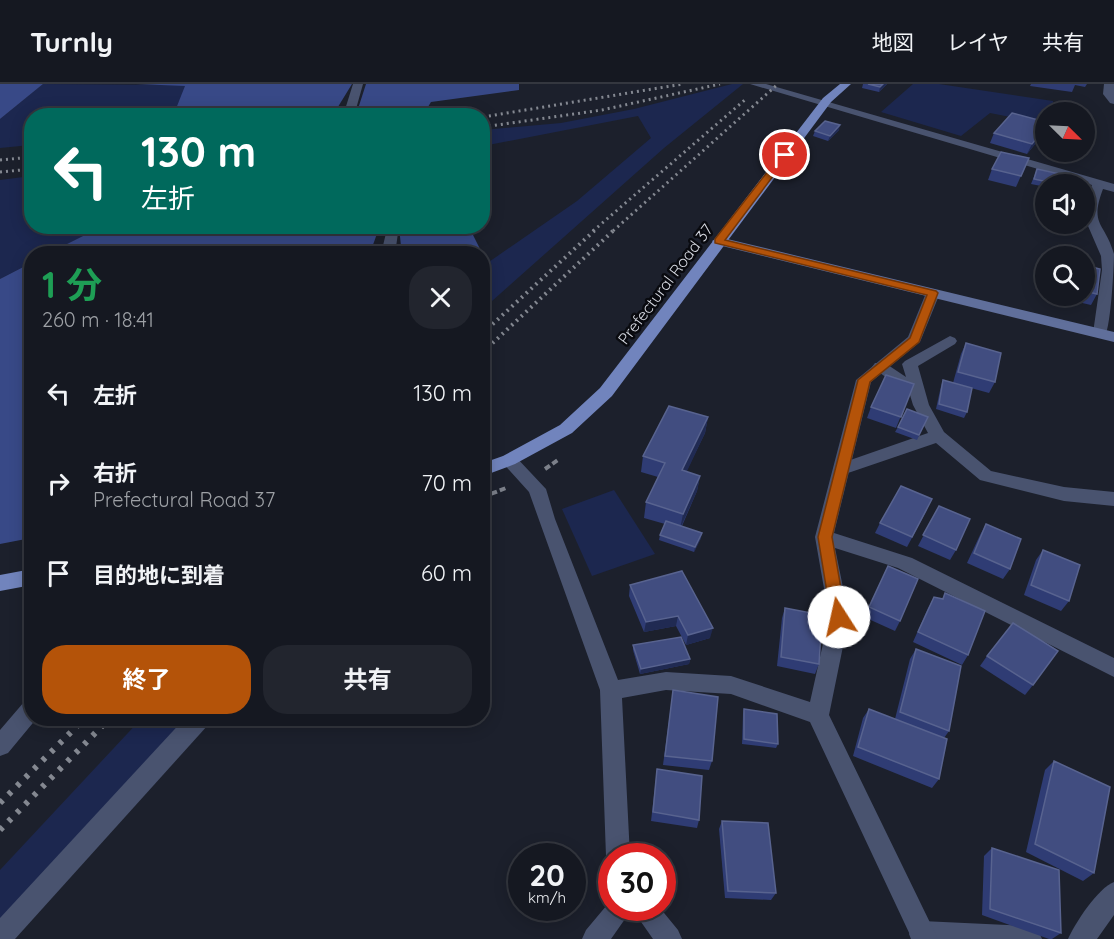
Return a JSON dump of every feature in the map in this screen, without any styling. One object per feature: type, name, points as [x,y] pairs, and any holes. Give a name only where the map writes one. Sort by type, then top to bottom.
[{"type":"main road","name":"Prefectural Road 37","points":[[490,467],[509,460],[567,429],[606,392],[825,104],[846,84]]},
{"type":"main road","points":[[0,583],[24,578]]},
{"type":"street","points":[[350,108],[358,84]]},
{"type":"street","points":[[755,84],[1114,188]]},
{"type":"street","points":[[1109,84],[1108,94],[1114,101]]},
{"type":"street","points":[[719,241],[1107,335],[1108,256],[1091,219],[1090,206],[1098,185]]},
{"type":"street","points":[[933,293],[915,339],[864,380],[825,537],[839,617],[818,715],[923,936],[1029,939]]},
{"type":"street","points":[[950,341],[910,364],[921,405],[938,436],[986,476],[1064,494],[1114,500]]},
{"type":"street","points":[[880,368],[919,393]]},
{"type":"street","points":[[842,469],[938,436]]},
{"type":"street","points":[[509,460],[537,489],[546,519],[611,690],[617,843]]},
{"type":"street","points":[[825,537],[905,562],[1114,668]]},
{"type":"street","points":[[611,690],[666,681],[731,685],[818,715]]},
{"type":"street","points":[[0,746],[24,718]]},
{"type":"street","points":[[0,936],[193,726]]},
{"type":"street","points":[[1081,939],[1114,894]]},
{"type":"street","points":[[595,939],[610,921]]},
{"type":"street","points":[[654,921],[669,939]]},
{"type":"shaded area","points":[[0,84],[43,84],[0,119]]},
{"type":"shaded area","points":[[43,84],[189,84],[176,108],[24,108],[24,146],[0,148],[0,119]]},
{"type":"shaded area","points":[[136,84],[352,84],[337,108],[176,108],[185,86]]},
{"type":"shaded area","points":[[366,84],[519,84],[519,90],[431,102],[427,108],[358,108]]},
{"type":"shaded area","points":[[732,84],[743,84],[664,148],[490,303],[490,261],[577,201],[651,138],[638,116],[490,145],[490,129],[561,123],[634,109]]},
{"type":"shaded area","points":[[913,84],[939,84],[1053,102],[1035,102],[1035,122],[990,113],[961,136],[881,112]]},
{"type":"shaded area","points":[[24,177],[24,234],[87,234],[63,246],[24,246],[24,267],[0,279],[0,180]]},
{"type":"shaded area","points":[[87,234],[377,234],[373,246],[63,246]]},
{"type":"shaded area","points":[[400,234],[472,234],[478,246],[401,246]]},
{"type":"shaded area","points":[[24,267],[24,539],[0,544],[0,279]]},
{"type":"shaded area","points":[[614,490],[655,554],[592,576],[562,509]]},
{"type":"shaded area","points":[[134,726],[182,726],[0,926],[0,870]]},
{"type":"building","points":[[1012,113],[1035,119],[1035,140],[1032,144],[994,133]]},
{"type":"building","points":[[825,121],[840,125],[830,136],[815,131]]},
{"type":"building","points":[[1001,152],[1029,158],[1021,176],[992,169]]},
{"type":"building","points":[[1037,169],[1060,174],[1036,174]]},
{"type":"building","points":[[1095,268],[1100,269],[1097,294],[1095,294]]},
{"type":"building","points":[[966,343],[1001,353],[995,382],[958,372]]},
{"type":"building","points":[[886,375],[914,384],[901,417],[871,407]]},
{"type":"building","points":[[943,380],[972,388],[967,412],[939,404]]},
{"type":"building","points":[[669,406],[708,417],[682,470],[700,476],[683,514],[646,502],[665,463],[643,456]]},
{"type":"building","points":[[907,409],[928,417],[919,435],[898,427]]},
{"type":"building","points":[[901,486],[932,499],[912,537],[880,523]]},
{"type":"building","points":[[939,506],[970,519],[956,550],[923,535]]},
{"type":"building","points":[[666,521],[702,533],[695,547],[660,535]]},
{"type":"building","points":[[986,524],[1021,539],[1010,569],[974,553]]},
{"type":"building","points":[[1043,550],[1080,565],[1069,601],[1031,585]]},
{"type":"building","points":[[888,566],[918,579],[900,621],[869,607]]},
{"type":"building","points":[[682,571],[713,628],[688,635],[678,616],[646,622],[630,585]]},
{"type":"building","points":[[945,593],[985,611],[968,655],[918,632],[934,597],[943,599]]},
{"type":"building","points":[[785,608],[822,615],[819,664],[781,657]]},
{"type":"building","points":[[1013,623],[1058,651],[1033,685],[987,656]]},
{"type":"building","points":[[681,637],[690,659],[641,669],[633,645]]},
{"type":"building","points":[[916,649],[961,666],[949,731],[900,712]]},
{"type":"building","points":[[673,690],[718,697],[712,761],[665,756]]},
{"type":"building","points":[[744,709],[777,714],[778,744],[744,739]]},
{"type":"building","points":[[869,709],[947,739],[939,779],[858,747]]},
{"type":"building","points":[[1054,761],[1110,787],[1094,873],[1035,844]]},
{"type":"building","points":[[657,769],[702,776],[699,820],[653,812]]},
{"type":"building","points":[[722,821],[768,823],[776,893],[728,891]]},
{"type":"building","points":[[992,848],[1059,870],[1061,933],[990,909]]},
{"type":"railway","points":[[490,116],[683,84]]},
{"type":"railway","points":[[490,126],[602,110],[720,84]]},
{"type":"railway","points":[[613,231],[778,84]]},
{"type":"railway","points":[[593,231],[747,98]]},
{"type":"railway","points":[[0,160],[24,158]]},
{"type":"railway","points":[[0,172],[24,170]]},
{"type":"railway","points":[[490,327],[595,230]]},
{"type":"railway","points":[[490,345],[614,230]]},
{"type":"railway","points":[[0,803],[77,726]]},
{"type":"railway","points":[[0,830],[102,726]]},
{"type":"route","points":[[785,155],[719,241],[933,293],[915,339],[864,380],[825,537],[839,617]]}]
